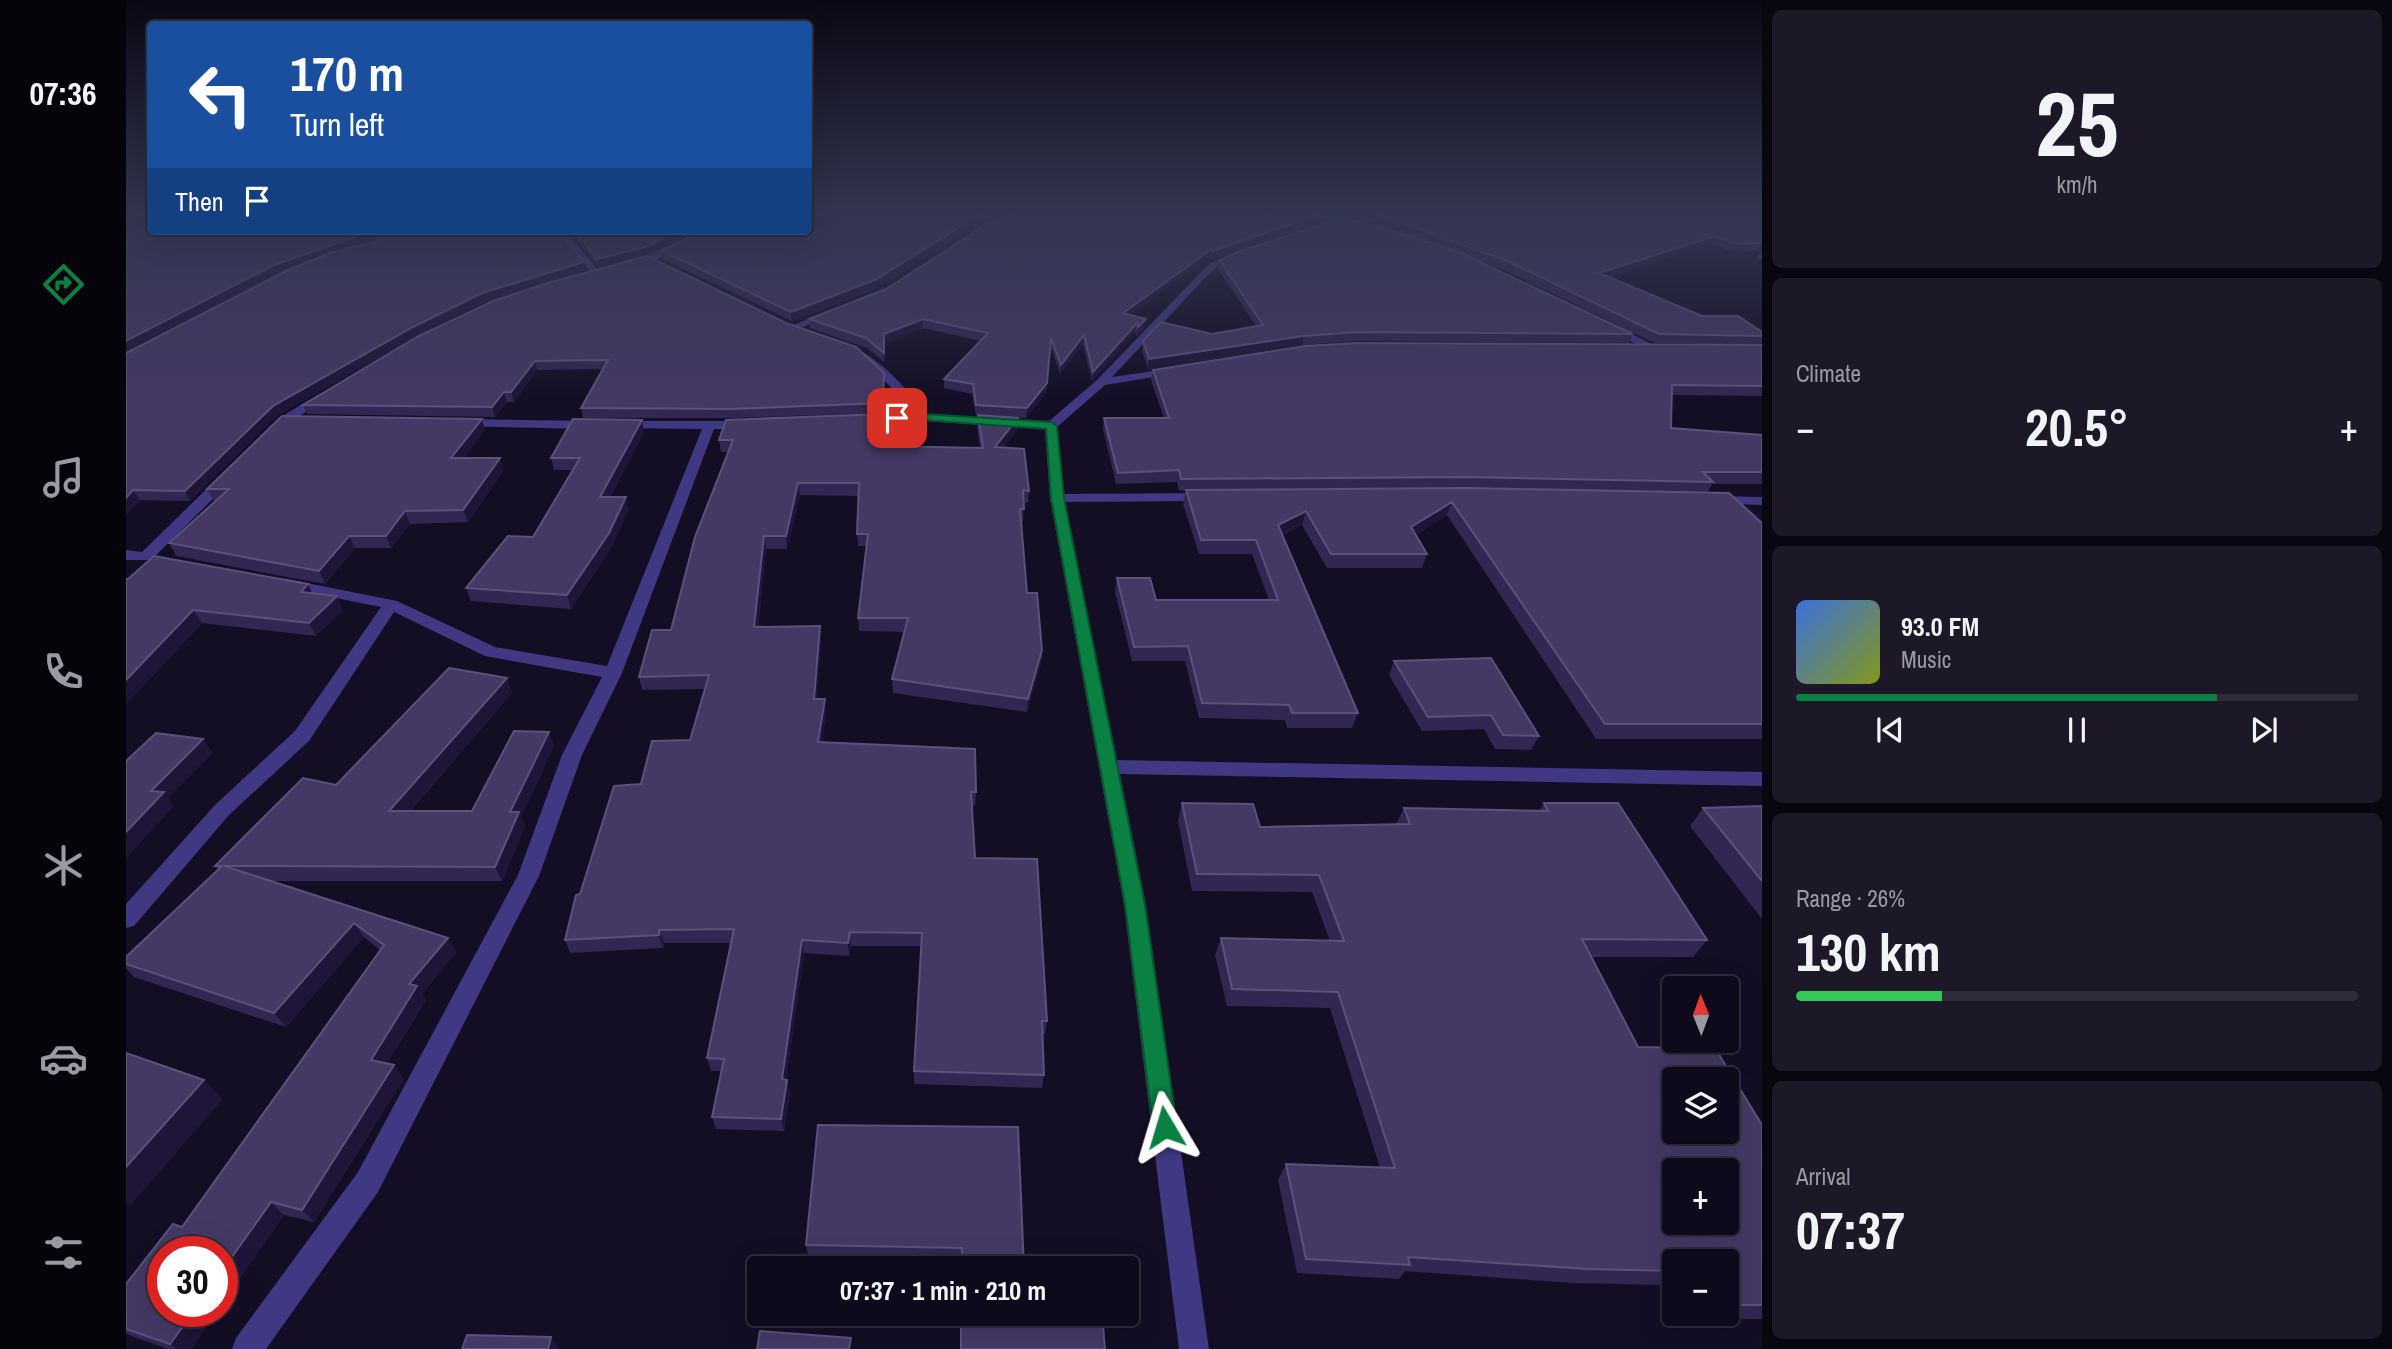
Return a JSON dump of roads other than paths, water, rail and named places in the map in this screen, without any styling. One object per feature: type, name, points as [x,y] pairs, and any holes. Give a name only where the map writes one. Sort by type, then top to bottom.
[{"type":"street","points":[[843,421],[924,417],[1051,426],[1101,382],[1204,275]]},
{"type":"street","points":[[792,328],[841,309]]},
{"type":"street","points":[[780,323],[815,336]]},
{"type":"street","points":[[1603,323],[1652,348]]},
{"type":"street","points":[[827,340],[862,352],[877,364],[924,417]]},
{"type":"street","points":[[1625,348],[1666,348]]},
{"type":"street","points":[[1101,382],[1184,369]]},
{"type":"street","points":[[264,440],[283,421],[341,387]]},
{"type":"street","points":[[283,421],[311,421]]},
{"type":"street","points":[[448,423],[709,426],[763,424]]},
{"type":"street","points":[[247,1349],[368,1182],[528,876],[572,755],[612,673],[709,426]]},
{"type":"street","points":[[1051,426],[1057,498],[1135,905],[1194,1349]]},
{"type":"street","points":[[146,557],[234,469]]},
{"type":"street","points":[[1057,498],[1225,496]]},
{"type":"street","points":[[1694,499],[1762,501]]},
{"type":"street","points":[[126,555],[173,562]]},
{"type":"street","points":[[268,581],[391,604],[491,652],[612,673]]},
{"type":"street","points":[[126,919],[222,810],[302,736],[391,604]]},
{"type":"street","points":[[1109,767],[1762,779]]}]
